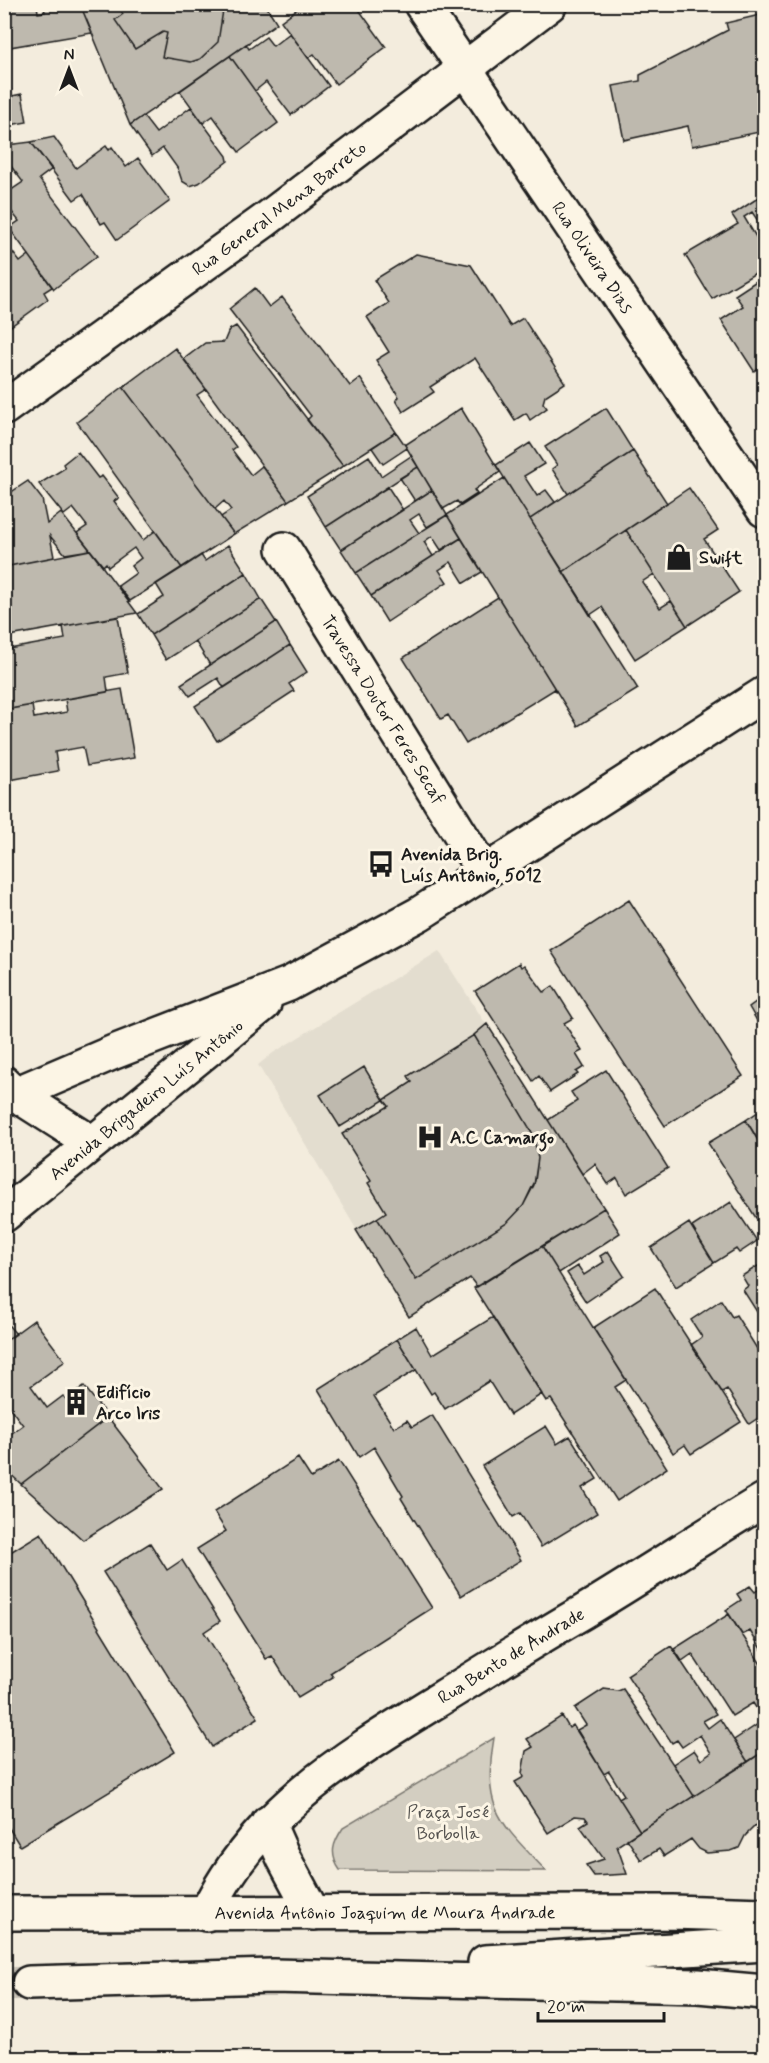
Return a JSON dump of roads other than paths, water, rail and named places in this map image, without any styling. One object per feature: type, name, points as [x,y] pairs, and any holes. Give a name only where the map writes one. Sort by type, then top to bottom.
[{"type":"main road","name":"Rua Oliveira Dias","points":[[421,4],[765,510]]},
{"type":"main road","name":"Rua General Mena Barreto","points":[[4,408],[264,221],[550,4]]},
{"type":"main road","name":"Travessa Doutor Feres Secaf","points":[[284,549],[484,872]]},
{"type":"main road","name":"Avenida Brigadeiro Luís Antônio","points":[[9,1092],[289,984],[419,914],[765,694]]},
{"type":"main road","name":"Avenida Brigadeiro Luís Antônio","points":[[4,1215],[289,984]]},
{"type":"main road","points":[[9,1092],[92,1143]]},
{"type":"main road","name":"Rua Bento de Andrade","points":[[206,1914],[231,1867],[268,1823],[320,1777],[382,1734],[765,1500]]},
{"type":"main road","points":[[268,1823],[293,1878],[313,1913]]},
{"type":"main road","name":"Avenida Antônio Joaquim de Moura Andrade","points":[[4,1913],[672,1912],[765,1915]]},
{"type":"main road","points":[[28,1983],[273,1976],[765,1944]]},
{"type":"main road","points":[[273,1976],[698,1986],[765,1992]]},
{"type":"tunnel","points":[[4,1984],[29,1983]]},
{"type":"place","name":"Swift","points":[[679,557]]},
{"type":"place","name":"Avenida Brig. Luís Antônio, 5012","points":[[381,864]]},
{"type":"place","name":"A.C Camargo","points":[[430,1137]]},
{"type":"place","name":"Edifício Arco Iris","points":[[76,1402]]},
{"type":"park label","name":"Praça José Borbolla","points":[[448,1822]]}]
